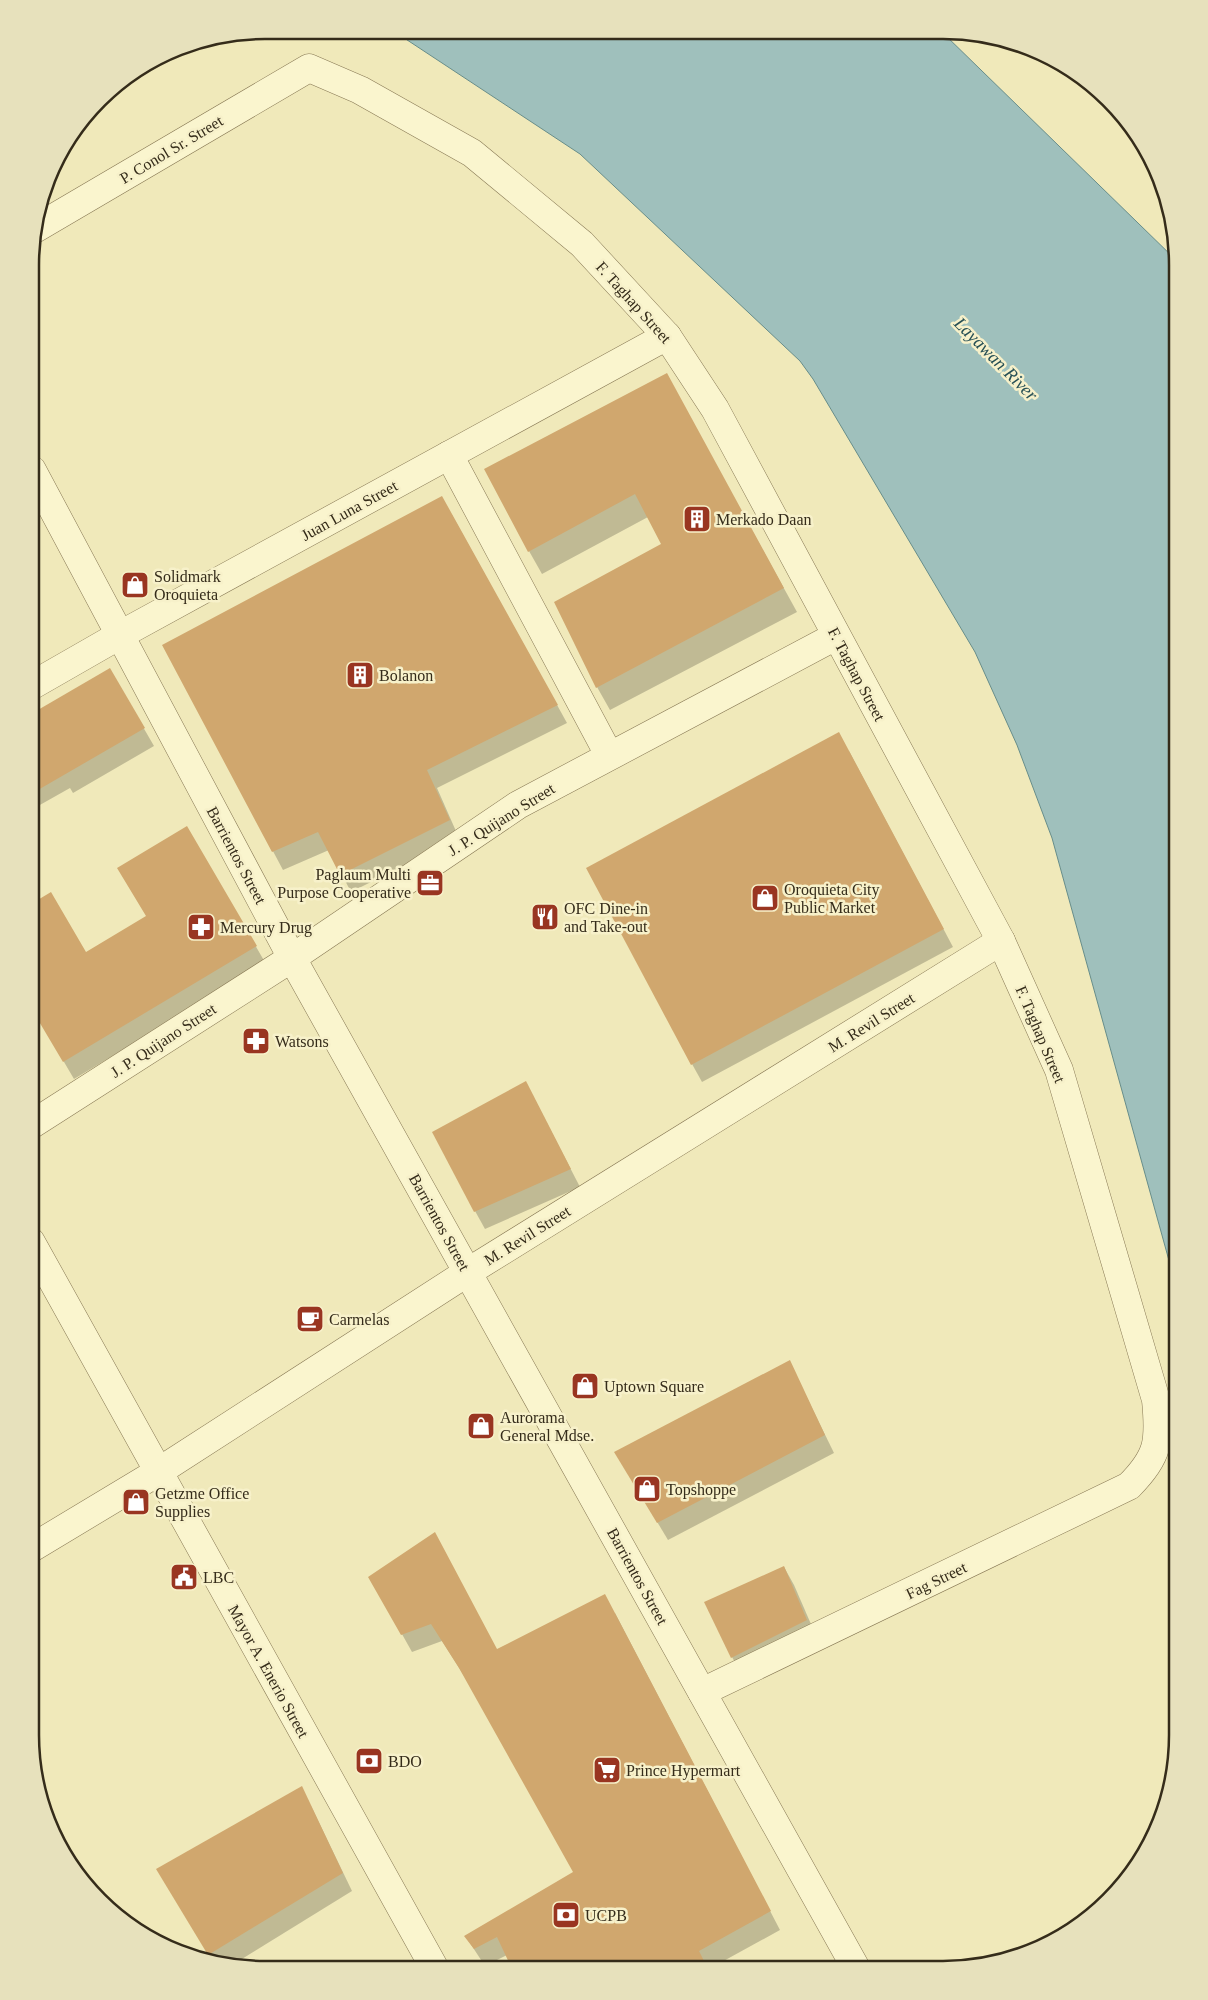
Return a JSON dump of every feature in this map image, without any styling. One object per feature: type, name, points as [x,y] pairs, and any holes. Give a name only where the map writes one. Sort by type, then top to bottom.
[{"type":"street","name":"P. Conol Sr. Street","points":[[43,224],[309,68]]},
{"type":"street","name":"F. Taghap Street","points":[[309,68],[360,90],[472,153],[582,244],[667,336],[715,409],[1001,941],[1059,1070],[1156,1400],[1159,1429],[1155,1451]]},
{"type":"street","name":"Juan Luna Street","points":[[39,681],[120,635],[667,336]]},
{"type":"street","points":[[449,455],[609,755]]},
{"type":"street","name":"Barrientos Street","points":[[39,483],[292,958],[852,1961]]},
{"type":"street","name":"J. P. Quijano Street","points":[[39,1119],[292,958],[518,805],[836,636]]},
{"type":"street","name":"M. Revil Street","points":[[39,1544],[158,1472],[468,1272],[1001,941]]},
{"type":"street","name":"Mayor A. Enerio Street","points":[[39,1256],[431,1961]]},
{"type":"street","name":"Fag Street","points":[[702,1692],[1130,1486],[1146,1469],[1155,1451]]},
{"type":"water","name":"Layawan River","points":[[406,39],[949,39],[1169,253],[1169,1260],[1052,838],[1017,745],[975,652],[813,379],[800,361],[580,154]]},
{"type":"building","name":"Merkado Daan","points":[[667,373],[784,588],[596,688],[554,602],[661,544],[635,494],[528,552],[484,469]]},
{"type":"building","name":"Bolanon","points":[[442,496],[558,705],[427,770],[450,820],[340,875],[318,832],[272,852],[162,645]]},
{"type":"building","points":[[110,668],[145,728],[39,789],[39,709]]},
{"type":"building","name":"Oroquieta City Public Market","points":[[839,732],[944,929],[691,1065],[586,868]]},
{"type":"building","points":[[187,826],[257,946],[63,1062],[39,1022],[39,899],[51,892],[86,952],[146,916],[117,868]]},
{"type":"building","points":[[526,1081],[571,1169],[474,1212],[432,1132]]},
{"type":"building","points":[[790,1360],[825,1435],[657,1523],[614,1452]]},
{"type":"building","name":"Prince Hypermart","points":[[435,1532],[497,1649],[605,1594],[771,1911],[699,1951],[704,1961],[508,1961],[497,1937],[474,1949],[464,1936],[573,1872],[459,1668],[431,1624],[401,1635],[368,1577]]},
{"type":"building","points":[[784,1566],[807,1620],[731,1658],[704,1602]]},
{"type":"building","points":[[302,1786],[343,1873],[209,1955],[156,1869]]},
{"type":"place","name":"Merkado Daan","points":[[697,519]]},
{"type":"place","name":"Solidmark Oroquieta","points":[[135,585]]},
{"type":"place","name":"Bolanon","points":[[360,675]]},
{"type":"place","name":"Paglaum Multi Purpose Cooperative","points":[[430,883]]},
{"type":"place","name":"Oroquieta City Public Market","points":[[765,898]]},
{"type":"place","name":"OFC Dine-in and Take-out","points":[[545,917]]},
{"type":"place","name":"Mercury Drug","points":[[201,927]]},
{"type":"place","name":"Watsons","points":[[256,1041]]},
{"type":"place","name":"Carmelas","points":[[310,1319]]},
{"type":"place","name":"Uptown Square","points":[[585,1386]]},
{"type":"place","name":"Aurorama General Mdse.","points":[[481,1426]]},
{"type":"place","name":"Topshoppe","points":[[647,1489]]},
{"type":"place","name":"Getzme Office Supplies","points":[[136,1502]]},
{"type":"place","name":"LBC","points":[[184,1577]]},
{"type":"place","name":"BDO","points":[[369,1761]]},
{"type":"place","name":"Prince Hypermart","points":[[607,1770]]},
{"type":"place","name":"UCPB","points":[[566,1915]]}]
